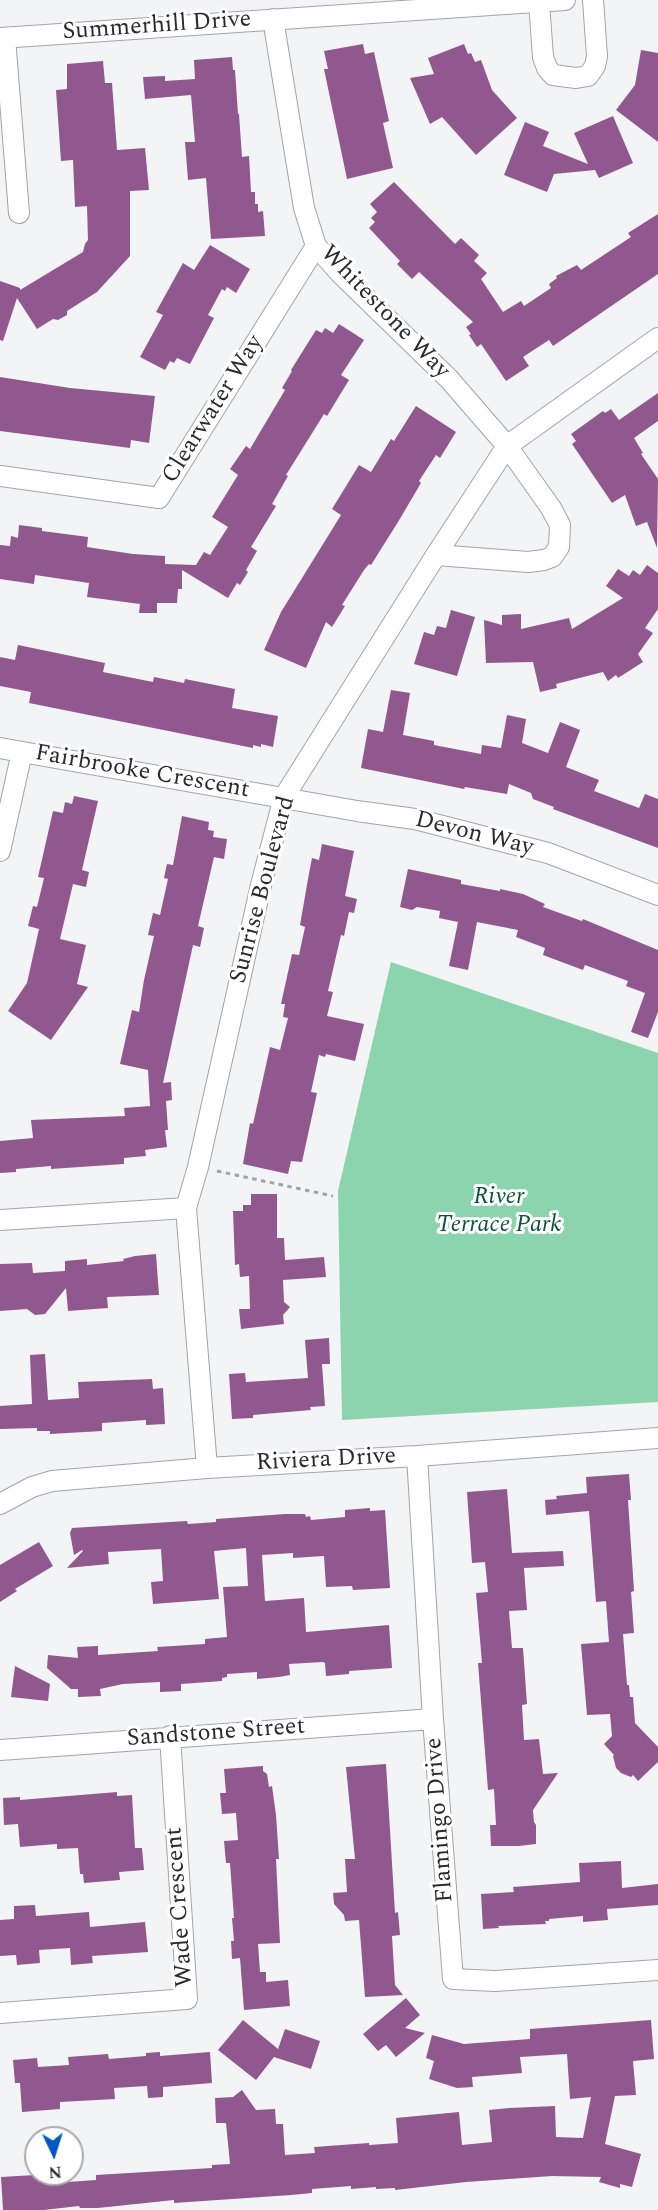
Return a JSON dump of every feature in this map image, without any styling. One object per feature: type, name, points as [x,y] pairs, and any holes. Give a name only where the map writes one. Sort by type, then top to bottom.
[{"type":"street","name":"Summerhill Drive","points":[[3,38],[565,0]]},
{"type":"street","points":[[539,2],[543,57],[547,68],[553,75],[576,78],[588,76],[595,66],[597,56],[592,0]]},
{"type":"street","name":"Whitestone Way","points":[[273,19],[304,208],[316,246],[340,273],[449,379],[507,446],[551,508],[560,525],[560,547],[552,557],[544,560],[528,562],[436,555]]},
{"type":"street","points":[[3,38],[19,213]]},
{"type":"street","name":"Clearwater Way","points":[[0,476],[159,498],[316,246]]},
{"type":"street","name":"Sunrise Boulevard","points":[[207,1468],[186,1208],[198,1167],[261,885],[284,797],[507,446],[658,338]]},
{"type":"street","name":"Fairbrooke Crescent","points":[[0,748],[284,797]]},
{"type":"street","points":[[0,851],[22,752]]},
{"type":"street","name":"Devon Way","points":[[284,797],[415,819],[548,853],[658,895]]},
{"type":"street","points":[[0,1220],[186,1208]]},
{"type":"street","name":"Riviera Drive","points":[[0,1504],[42,1483],[207,1468],[417,1456],[658,1438]]},
{"type":"street","name":"Flamingo Drive","points":[[417,1456],[433,1719],[453,1979],[495,1980],[658,1970]]},
{"type":"street","name":"Sandstone Street","points":[[0,1750],[170,1736],[433,1719]]},
{"type":"street","name":"Wade Crescent","points":[[0,2013],[187,1999],[170,1736]]},
{"type":"path","points":[[198,1167],[333,1196]]},
{"type":"green space","name":"River Terrace Park","points":[[391,962],[658,1053],[658,1402],[342,1420],[338,1191]]},
{"type":"building","points":[[363,44],[365,54],[374,52],[389,121],[383,123],[393,168],[347,179],[324,69],[328,69],[324,51]]},
{"type":"building","points":[[464,44],[468,54],[471,53],[475,62],[481,60],[492,90],[517,118],[476,155],[442,117],[430,124],[410,78],[434,74],[428,58]]},
{"type":"building","points":[[641,50],[658,53],[658,142],[616,110],[635,85]]},
{"type":"building","points":[[232,57],[242,157],[249,156],[251,192],[255,192],[258,212],[263,211],[265,236],[211,239],[206,178],[188,180],[185,142],[195,142],[191,95],[145,99],[143,77],[165,76],[165,81],[195,79],[194,60]]},
{"type":"building","points":[[103,61],[105,83],[112,83],[117,150],[145,148],[149,190],[130,191],[130,256],[97,292],[67,311],[67,315],[58,320],[53,319],[37,329],[17,298],[3,341],[0,340],[0,281],[20,288],[20,290],[83,252],[88,240],[87,206],[75,207],[73,160],[61,161],[56,90],[67,89],[67,64]]},
{"type":"building","points":[[613,116],[633,163],[599,178],[595,170],[554,174],[547,192],[504,175],[525,122],[549,132],[543,146],[588,164],[574,133]]},
{"type":"building","points":[[394,182],[455,244],[461,238],[479,255],[474,261],[487,273],[481,279],[503,312],[521,301],[524,306],[551,288],[549,284],[557,278],[556,276],[577,265],[581,270],[631,237],[628,233],[658,214],[658,274],[553,346],[549,340],[523,357],[529,366],[506,381],[481,344],[477,347],[469,335],[471,334],[466,327],[473,322],[419,272],[412,279],[397,264],[400,261],[369,228],[375,222],[371,218],[377,212],[370,204]]},
{"type":"building","points":[[210,245],[250,269],[236,293],[227,287],[225,291],[222,289],[208,315],[214,318],[190,364],[177,358],[174,363],[170,361],[165,370],[140,357],[163,315],[156,312],[183,263],[194,270]]},
{"type":"building","points":[[339,324],[364,340],[341,375],[349,380],[327,416],[324,414],[286,475],[288,476],[272,504],[276,506],[251,547],[257,551],[246,570],[248,572],[240,585],[237,583],[228,598],[182,570],[182,589],[178,589],[177,603],[157,603],[157,613],[139,613],[140,604],[87,597],[89,583],[35,575],[34,584],[0,579],[0,545],[10,546],[11,536],[18,538],[19,525],[42,528],[42,531],[88,537],[87,547],[165,556],[165,564],[196,565],[204,552],[210,555],[228,527],[212,517],[238,475],[230,469],[246,446],[250,449],[285,390],[282,388],[291,370],[316,330],[322,333],[325,328],[333,333]]},
{"type":"building","points":[[0,377],[70,388],[155,396],[149,443],[131,440],[130,448],[0,431]]},
{"type":"building","points":[[658,393],[658,421],[634,438],[643,453],[641,454],[658,479],[657,548],[647,522],[636,526],[625,495],[612,503],[572,444],[576,441],[571,434],[603,411],[605,413],[611,409],[619,420]]},
{"type":"building","points":[[416,406],[456,432],[440,458],[436,455],[419,481],[421,483],[398,522],[342,605],[345,606],[332,627],[326,622],[306,668],[264,650],[281,612],[341,515],[332,509],[359,465],[371,472],[391,439],[394,441]]},
{"type":"building","points":[[647,565],[658,573],[658,609],[645,628],[653,633],[638,654],[643,662],[618,678],[616,675],[608,681],[603,672],[556,684],[557,688],[540,692],[533,662],[486,663],[484,620],[502,625],[502,615],[521,614],[521,629],[569,618],[572,629],[623,598],[606,586],[618,569],[629,576],[633,570],[640,575]]},
{"type":"building","points":[[451,610],[475,617],[457,676],[414,664],[424,632],[434,635],[437,626],[446,628]]},
{"type":"building","points":[[18,645],[105,663],[103,672],[153,682],[154,677],[184,683],[185,679],[235,689],[232,708],[278,716],[273,747],[261,744],[261,747],[253,745],[253,748],[29,703],[31,692],[0,686],[0,657],[15,660]]},
{"type":"building","points":[[391,690],[410,693],[403,735],[434,741],[434,745],[481,754],[482,745],[501,748],[507,715],[526,719],[522,743],[548,753],[560,722],[580,730],[566,767],[599,780],[594,791],[639,808],[645,794],[658,799],[658,848],[553,809],[554,807],[533,799],[531,793],[509,784],[507,794],[465,787],[464,789],[361,768],[368,729],[383,732]]},
{"type":"building","points":[[74,796],[98,801],[82,870],[89,872],[86,887],[73,884],[60,939],[86,945],[77,984],[88,987],[51,1040],[8,1011],[27,983],[39,929],[28,926],[33,906],[37,907],[44,878],[38,877],[53,811],[63,813],[65,802],[72,804]]},
{"type":"building","points":[[182,816],[209,822],[208,830],[214,831],[213,837],[227,839],[224,859],[214,857],[198,926],[204,928],[200,947],[193,945],[163,1083],[171,1082],[172,1100],[166,1101],[167,1147],[145,1150],[146,1156],[124,1158],[124,1164],[51,1169],[51,1166],[0,1173],[0,1141],[33,1138],[31,1120],[125,1116],[124,1108],[150,1106],[148,1070],[120,1064],[132,1010],[139,1012],[154,936],[148,935],[153,913],[160,915],[168,879],[164,878],[167,864],[173,865]]},
{"type":"building","points":[[322,844],[354,851],[345,896],[357,899],[354,913],[349,912],[344,936],[341,935],[328,991],[333,992],[327,1016],[364,1024],[355,1061],[326,1054],[325,1057],[319,1055],[311,1092],[317,1093],[302,1162],[291,1161],[288,1174],[243,1164],[250,1123],[253,1124],[270,1047],[280,1050],[288,1018],[283,1017],[285,1004],[281,1004],[292,954],[299,955],[305,927],[300,925],[312,858],[319,860]]},
{"type":"building","points":[[408,869],[461,880],[461,884],[523,894],[545,904],[543,907],[582,921],[583,919],[658,950],[658,1012],[648,1038],[631,1032],[645,993],[626,986],[628,981],[585,965],[583,970],[543,955],[545,948],[516,937],[518,930],[477,922],[468,970],[449,966],[458,922],[439,918],[440,911],[400,907]]},
{"type":"building","points":[[251,1194],[277,1194],[277,1238],[284,1238],[285,1260],[324,1257],[326,1277],[283,1280],[284,1302],[290,1307],[283,1315],[284,1324],[241,1329],[239,1309],[250,1309],[249,1276],[240,1277],[239,1264],[235,1265],[233,1211],[243,1211],[243,1205],[251,1205]]},
{"type":"building","points":[[156,1254],[159,1295],[107,1297],[108,1308],[68,1311],[66,1288],[45,1314],[35,1315],[27,1309],[0,1311],[0,1264],[32,1263],[33,1273],[65,1271],[65,1261],[87,1259],[87,1265],[124,1261],[123,1259],[135,1256]]},
{"type":"building","points":[[329,1338],[330,1364],[322,1364],[325,1406],[310,1407],[311,1410],[232,1419],[229,1374],[245,1373],[246,1382],[308,1378],[305,1340]]},
{"type":"building","points":[[45,1354],[48,1400],[79,1398],[78,1382],[152,1379],[153,1389],[163,1388],[165,1424],[146,1425],[146,1420],[102,1423],[102,1431],[50,1434],[50,1431],[37,1431],[37,1428],[0,1429],[0,1406],[32,1404],[30,1355]]},
{"type":"building","points":[[629,1474],[631,1500],[628,1500],[634,1591],[631,1592],[634,1633],[623,1634],[627,1685],[629,1685],[630,1697],[633,1697],[635,1723],[658,1747],[658,1762],[638,1781],[633,1775],[631,1777],[621,1773],[616,1768],[614,1755],[604,1744],[612,1736],[610,1714],[587,1715],[581,1644],[609,1642],[606,1601],[596,1602],[589,1511],[546,1515],[545,1500],[557,1499],[556,1496],[587,1493],[586,1477]]},
{"type":"building","points":[[507,1489],[512,1553],[563,1551],[564,1566],[524,1568],[527,1610],[509,1611],[512,1648],[523,1648],[527,1704],[522,1705],[524,1740],[539,1739],[543,1774],[558,1773],[533,1810],[536,1844],[491,1846],[490,1825],[496,1825],[494,1789],[488,1790],[478,1663],[482,1663],[476,1593],[488,1592],[485,1562],[472,1563],[467,1492]]},
{"type":"building","points":[[370,1508],[370,1511],[385,1510],[390,1588],[353,1590],[352,1586],[326,1587],[324,1556],[293,1558],[293,1553],[262,1555],[265,1601],[304,1598],[306,1632],[389,1625],[392,1668],[349,1671],[349,1674],[326,1676],[323,1662],[289,1664],[290,1675],[279,1677],[257,1679],[257,1672],[227,1674],[222,1681],[181,1684],[181,1691],[160,1692],[160,1682],[123,1684],[100,1689],[101,1696],[78,1697],[78,1689],[71,1689],[47,1668],[48,1655],[78,1658],[77,1647],[98,1646],[98,1655],[158,1651],[157,1647],[205,1644],[205,1639],[227,1637],[223,1587],[248,1586],[246,1548],[214,1551],[219,1599],[153,1604],[151,1582],[163,1581],[161,1549],[108,1552],[109,1564],[67,1568],[83,1551],[74,1555],[70,1533],[72,1528],[187,1521],[188,1524],[216,1522],[216,1519],[285,1514],[305,1514],[306,1517],[310,1516],[311,1520],[345,1517],[345,1510]]},
{"type":"building","points":[[39,1542],[53,1566],[15,1589],[17,1591],[0,1602],[0,1565]]},
{"type":"building","points":[[15,1666],[50,1684],[48,1701],[11,1697]]},
{"type":"building","points":[[386,1764],[395,1913],[398,1912],[400,1935],[392,1936],[395,1985],[403,1995],[365,1997],[359,1920],[345,1921],[344,1915],[334,1904],[333,1893],[347,1892],[345,1859],[355,1859],[346,1767]]},
{"type":"building","points":[[263,1766],[269,1787],[272,1786],[276,1815],[280,1943],[258,1944],[260,1972],[266,1972],[266,1982],[288,1980],[290,2006],[244,2010],[240,1958],[232,1959],[231,1941],[234,1941],[232,1918],[234,1918],[230,1863],[226,1863],[224,1841],[238,1840],[236,1813],[222,1814],[220,1793],[226,1793],[224,1769]]},
{"type":"building","points":[[117,1792],[117,1796],[132,1795],[135,1848],[142,1848],[144,1870],[119,1872],[120,1880],[84,1883],[83,1874],[80,1874],[78,1848],[57,1849],[57,1844],[20,1847],[18,1824],[4,1825],[3,1798],[20,1797],[20,1800]]},
{"type":"building","points":[[621,1861],[622,1888],[658,1884],[658,1905],[607,1909],[608,1920],[583,1922],[583,1916],[549,1919],[545,1921],[546,1924],[498,1926],[499,1928],[483,1929],[481,1894],[514,1892],[513,1887],[580,1882],[579,1863]]},
{"type":"building","points":[[35,1905],[36,1916],[89,1912],[90,1927],[145,1922],[148,1952],[92,1956],[93,1963],[71,1965],[70,1948],[39,1950],[40,1963],[17,1965],[16,1955],[0,1956],[0,1920],[14,1919],[14,1906]]},
{"type":"building","points":[[406,1998],[420,2015],[405,2028],[425,2033],[396,2057],[386,2045],[378,2051],[363,2034]]},
{"type":"building","points":[[243,2020],[278,2049],[285,2029],[320,2041],[311,2069],[274,2057],[256,2080],[218,2050]]},
{"type":"building","points":[[651,2020],[654,2059],[633,2061],[636,2095],[615,2096],[605,2144],[641,2154],[632,2187],[620,2184],[620,2188],[599,2182],[601,2177],[552,2176],[395,2190],[395,2188],[376,2189],[376,2187],[351,2189],[351,2186],[312,2189],[312,2193],[291,2195],[174,2203],[174,2200],[98,2208],[80,2208],[79,2206],[44,2210],[3,2210],[1,2177],[24,2176],[24,2186],[84,2186],[84,2181],[96,2180],[96,2175],[212,2168],[212,2165],[230,2164],[226,2123],[216,2123],[215,2098],[233,2097],[242,2090],[256,2110],[275,2109],[276,2124],[283,2124],[285,2155],[315,2153],[314,2147],[398,2143],[396,2118],[459,2112],[462,2145],[492,2142],[489,2110],[509,2108],[555,2106],[556,2137],[583,2138],[591,2097],[570,2099],[567,2054],[520,2057],[522,2073],[472,2077],[473,2087],[457,2088],[429,2079],[434,2061],[426,2058],[432,2035],[464,2044],[530,2039],[530,2029]]},
{"type":"building","points":[[160,2052],[160,2056],[210,2052],[212,2083],[163,2087],[163,2097],[148,2098],[147,2086],[114,2088],[115,2099],[60,2102],[60,2109],[22,2112],[20,2083],[15,2083],[13,2060],[37,2058],[38,2067],[69,2065],[68,2057],[108,2054],[109,2059],[146,2056],[146,2053]]}]
